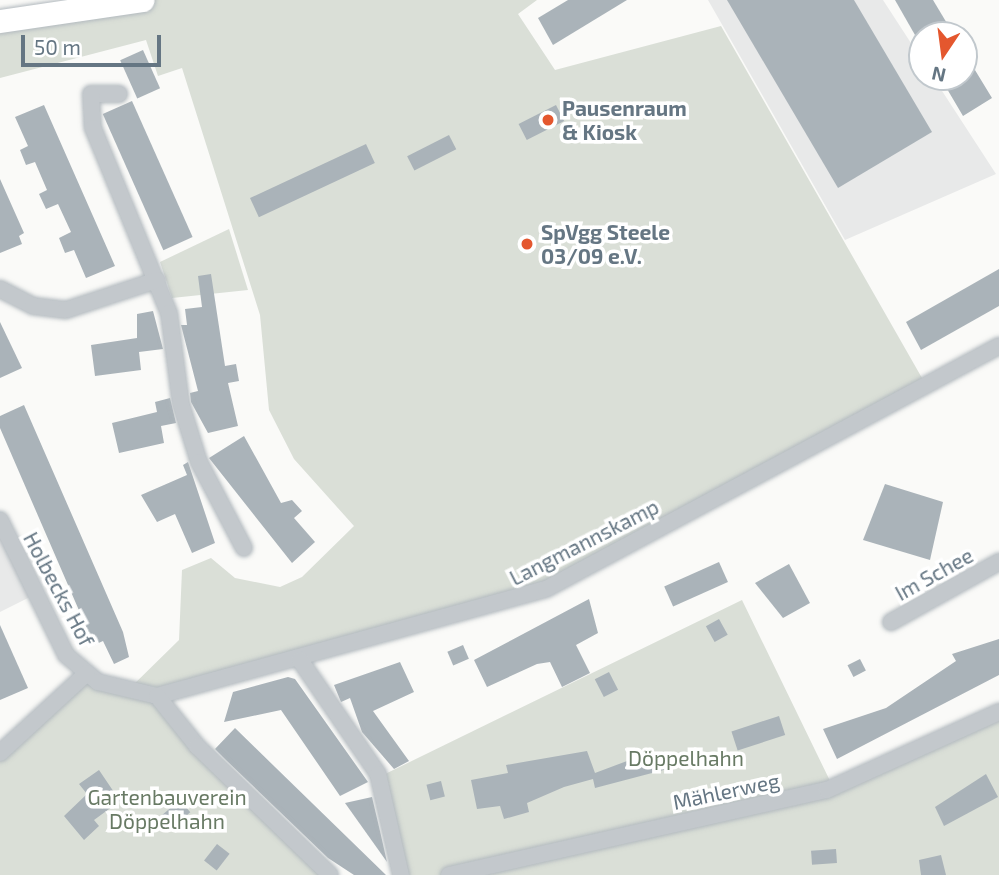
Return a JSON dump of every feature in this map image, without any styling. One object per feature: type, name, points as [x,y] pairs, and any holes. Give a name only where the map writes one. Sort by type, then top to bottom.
[{"type":"main road","points":[[0,21],[142,0]]},
{"type":"street","points":[[119,94],[91,94],[93,128],[157,279],[197,454],[244,548]]},
{"type":"street","points":[[0,289],[33,306],[66,310],[157,279]]},
{"type":"street","name":"Langmannskamp","points":[[157,696],[300,660],[546,589],[999,346]]},
{"type":"street","name":"Holbecks Hof","points":[[0,520],[66,655],[87,673],[127,692],[157,696]]},
{"type":"street","name":"Im Schee","points":[[891,622],[999,562]]},
{"type":"street","points":[[300,660],[378,774],[401,875]]},
{"type":"street","name":"Holbecks Hof","points":[[0,753],[87,673]]},
{"type":"street","points":[[157,696],[197,746],[330,875]]},
{"type":"street","name":"Mählerweg","points":[[449,875],[827,790],[999,712]]},
{"type":"shaded area","points":[[708,0],[883,0],[908,38],[908,91],[942,91],[996,174],[845,240]]},
{"type":"shaded area","points":[[0,519],[36,594],[0,612]]},
{"type":"green space","name":"Gartenbauverein Döppelhahn","points":[[145,0],[537,0],[518,14],[555,70],[721,26],[926,385],[544,590],[156,696],[329,875],[0,875],[0,754],[86,673],[126,692],[179,640],[182,570],[211,558],[235,578],[280,587],[302,577],[354,526],[294,459],[269,410],[260,315],[182,68],[158,76],[146,40],[0,78],[0,24]]},
{"type":"green space","points":[[229,229],[248,290],[172,298],[160,262]]},
{"type":"green space","name":"Döppelhahn","points":[[742,600],[833,787],[999,715],[999,875],[402,875],[381,776]]},
{"type":"building","points":[[568,0],[627,0],[553,45],[538,18]]},
{"type":"building","points":[[727,0],[854,0],[932,132],[838,188]]},
{"type":"building","points":[[895,0],[933,0],[946,21],[908,21]]},
{"type":"building","points":[[143,50],[160,88],[137,99],[120,60]]},
{"type":"building","points":[[978,75],[992,98],[963,116],[948,91],[978,91]]},
{"type":"building","points":[[132,101],[193,237],[163,250],[103,114]]},
{"type":"building","points":[[44,105],[115,266],[86,278],[74,250],[65,253],[59,238],[71,232],[58,204],[46,209],[39,194],[47,190],[35,162],[26,165],[20,150],[28,146],[15,117]]},
{"type":"building","points":[[556,105],[564,121],[527,140],[519,124]]},
{"type":"building","points":[[449,135],[456,149],[414,171],[407,156]]},
{"type":"building","points":[[366,144],[375,163],[259,217],[250,198]]},
{"type":"building","points":[[0,179],[24,233],[19,236],[22,244],[0,253]]},
{"type":"building","points":[[999,269],[999,306],[921,350],[906,322]]},
{"type":"building","points":[[211,274],[225,366],[236,364],[239,381],[228,383],[238,426],[208,433],[191,402],[190,393],[198,391],[181,325],[187,325],[185,309],[202,307],[198,276]]},
{"type":"building","points":[[153,311],[163,349],[139,352],[141,370],[95,376],[91,345],[137,338],[137,314]]},
{"type":"building","points":[[0,322],[22,368],[0,378]]},
{"type":"building","points":[[170,398],[176,423],[161,426],[164,443],[119,453],[112,423],[157,412],[155,402]]},
{"type":"building","points":[[24,405],[123,632],[129,657],[114,664],[103,641],[94,645],[0,428],[0,416]]},
{"type":"building","points":[[244,436],[281,503],[292,500],[302,511],[294,518],[315,542],[292,563],[209,458]]},
{"type":"building","points":[[188,462],[215,543],[192,553],[175,514],[157,522],[141,495],[187,475],[183,465]]},
{"type":"building","points":[[885,484],[943,502],[930,560],[863,540]]},
{"type":"building","points":[[719,562],[728,582],[673,607],[664,586]]},
{"type":"building","points":[[789,564],[810,603],[783,618],[755,583]]},
{"type":"building","points":[[589,599],[598,633],[576,645],[590,673],[562,687],[550,662],[537,664],[487,687],[474,660]]},
{"type":"building","points":[[719,619],[728,635],[715,642],[706,626]]},
{"type":"building","points":[[0,625],[28,688],[0,700]]},
{"type":"building","points":[[999,639],[999,675],[837,759],[823,729],[886,708],[956,661],[952,654]]},
{"type":"building","points":[[463,645],[469,659],[453,665],[447,652]]},
{"type":"building","points":[[860,659],[866,671],[853,677],[848,665]]},
{"type":"building","points":[[400,662],[414,692],[373,711],[409,761],[394,769],[362,732],[350,698],[341,702],[334,685]]},
{"type":"building","points":[[609,672],[618,690],[604,697],[595,679]]},
{"type":"building","points":[[288,677],[295,679],[368,782],[340,796],[281,710],[224,722],[233,692]]},
{"type":"building","points":[[779,716],[785,735],[738,750],[731,731]]},
{"type":"building","points":[[235,728],[386,875],[354,875],[328,858],[227,761],[215,749]]},
{"type":"building","points":[[587,751],[595,773],[643,755],[645,761],[667,756],[671,768],[595,788],[593,779],[564,787],[527,803],[529,812],[504,819],[500,806],[477,809],[471,780],[508,773],[506,765]]},
{"type":"building","points":[[99,770],[120,801],[94,820],[99,826],[84,840],[64,816],[87,794],[79,784]]},
{"type":"building","points":[[986,774],[998,797],[944,826],[935,807]]},
{"type":"building","points":[[441,781],[445,797],[430,800],[426,785]]},
{"type":"building","points":[[372,797],[380,831],[387,862],[345,803]]},
{"type":"building","points":[[180,800],[190,812],[169,830],[159,818]]},
{"type":"building","points":[[217,844],[230,854],[217,870],[204,861]]},
{"type":"building","points":[[836,849],[837,863],[812,865],[811,851]]},
{"type":"building","points":[[941,855],[946,875],[921,875],[919,860]]},
{"type":"place","name":"Pausenraum & Kiosk","points":[[548,120]]},
{"type":"place","name":"SpVgg Steele 03/09 e.V.","points":[[527,244]]}]
